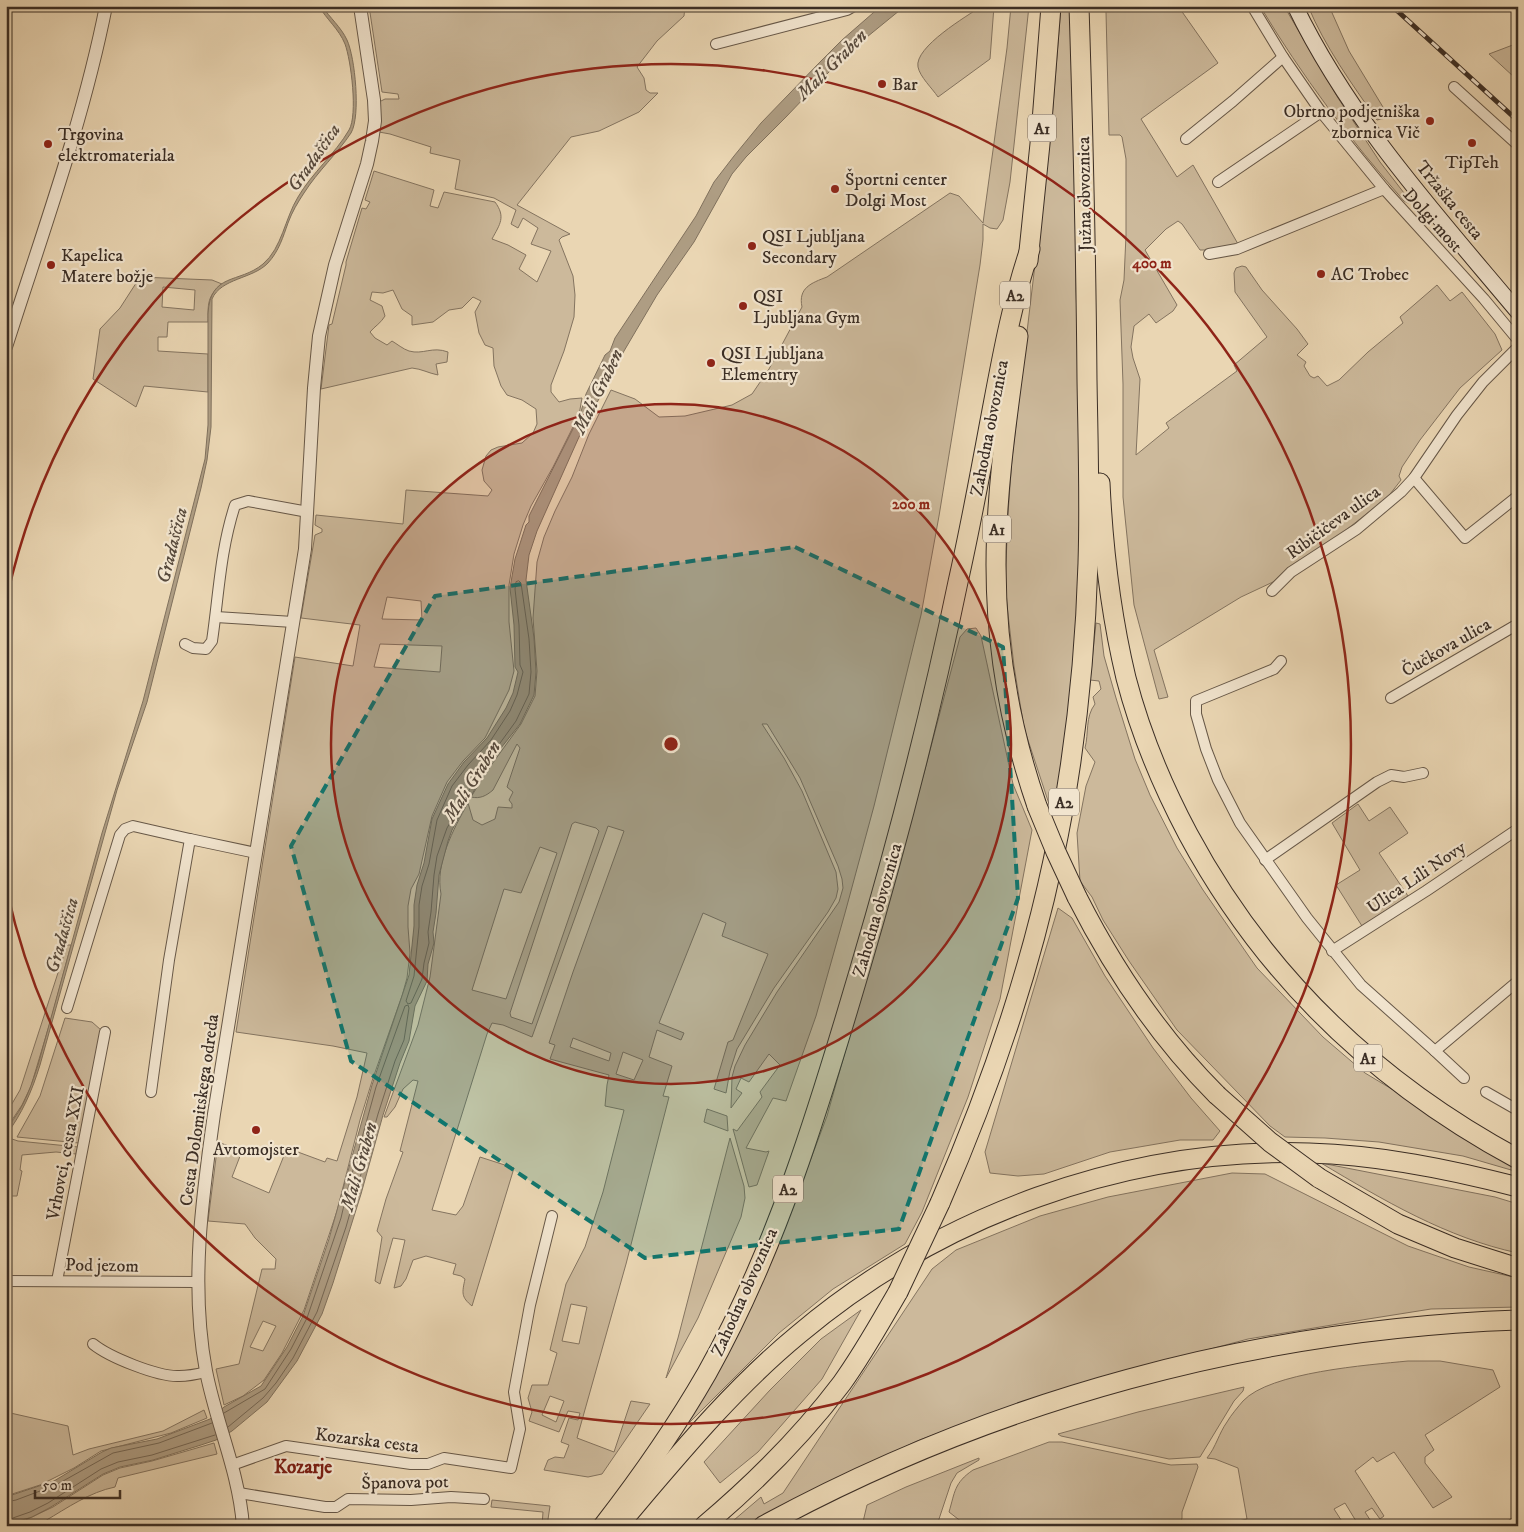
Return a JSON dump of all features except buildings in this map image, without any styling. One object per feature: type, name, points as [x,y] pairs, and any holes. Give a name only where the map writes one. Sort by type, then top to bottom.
[{"type":"highway","name":"A1","points":[[1051,6],[1030,249],[1004,439],[996,564],[998,627],[1005,686],[1018,747],[1037,806],[1077,897],[1115,967],[1168,1041],[1217,1095],[1270,1142],[1319,1178],[1398,1224],[1455,1248],[1518,1268]]},
{"type":"highway","name":"Južna obvoznica","points":[[1079,6],[1088,382]]},
{"type":"highway","name":"Zahodna obvoznica","points":[[604,1526],[662,1444],[712,1363],[749,1288],[772,1232],[814,1117],[868,942],[920,749],[970,528],[1011,309],[1030,249]]},
{"type":"highway","name":"A1","points":[[1088,382],[1098,408],[1106,553],[1126,679],[1156,766],[1196,848],[1227,901],[1264,950],[1330,1024],[1370,1060],[1418,1098],[1469,1132],[1518,1159]]},
{"type":"highway","name":"A2","points":[[704,1526],[760,1476],[794,1441],[824,1406],[859,1357],[898,1292],[940,1203],[973,1126],[1004,1041],[1032,946],[1053,861],[1073,741],[1085,622],[1089,510],[1088,382]]},
{"type":"highway","points":[[618,1526],[692,1439],[732,1396],[799,1333],[849,1295],[900,1261],[953,1232],[1019,1204],[1067,1188],[1126,1172],[1186,1161],[1266,1153],[1309,1153],[1370,1158],[1441,1169],[1518,1187]]},
{"type":"highway","points":[[764,1526],[856,1479],[939,1443],[1032,1408],[1142,1376],[1231,1354],[1320,1338],[1411,1327],[1518,1320]]},
{"type":"main road","name":"Tržaška cesta","points":[[1296,6],[1328,68],[1370,130],[1518,312]]},
{"type":"street","points":[[6,347],[82,107],[106,6]]},
{"type":"street","name":"Cesta Dolomitskega odreda","points":[[243,1526],[239,1493],[206,1372],[200,1336],[198,1282],[200,1230],[209,1148],[305,549],[314,388],[319,336],[335,265],[370,152],[375,120],[373,88],[360,6]]},
{"type":"street","points":[[716,44],[847,10],[854,6]]},
{"type":"street","name":"Dolgi most","points":[[1252,6],[1283,57],[1321,112],[1384,190],[1484,299],[1518,340]]},
{"type":"street","points":[[1186,139],[1234,102],[1283,57]]},
{"type":"street","points":[[1454,87],[1518,145]]},
{"type":"street","points":[[1218,182],[1321,112]]},
{"type":"street","name":"Dolgi most","points":[[1209,254],[1238,249],[1384,190]]},
{"type":"street","name":"Ribičičeva ulica","points":[[1272,591],[1291,572],[1331,547],[1382,509],[1414,478],[1457,415],[1483,382],[1518,347]]},
{"type":"street","points":[[1414,478],[1465,538],[1518,496]]},
{"type":"street","points":[[185,644],[193,648],[206,649],[212,641],[220,564],[235,505],[248,500],[308,512]]},
{"type":"street","points":[[216,617],[293,622]]},
{"type":"street","name":"Čučkova ulica","points":[[1391,698],[1518,624]]},
{"type":"street","points":[[1281,661],[1274,669],[1196,701],[1196,714],[1206,749],[1218,780],[1240,823],[1265,860],[1332,951],[1360,985],[1435,1050],[1464,1078]]},
{"type":"street","points":[[1265,860],[1377,782],[1391,775],[1404,777],[1423,773]]},
{"type":"street","points":[[67,1008],[120,835],[126,829],[133,826],[256,853]]},
{"type":"street","name":"Ulica Lili Novy","points":[[1332,951],[1426,892],[1518,829]]},
{"type":"street","points":[[150,1092],[190,839]]},
{"type":"street","points":[[1435,1050],[1518,981]]},
{"type":"street","name":"Vrhovci, cesta XXI","points":[[57,1281],[105,1032]]},
{"type":"street","points":[[1486,1092],[1516,1108]]},
{"type":"street","name":"Kozarska cesta","points":[[232,1465],[286,1446],[411,1464],[428,1464],[444,1458],[511,1468],[520,1429],[514,1392],[530,1306],[552,1216]]},
{"type":"street","name":"Pod jezom","points":[[6,1281],[198,1282]]},
{"type":"street","points":[[93,1344],[118,1358],[159,1374],[179,1376],[206,1372]]},
{"type":"street","name":"Španova pot","points":[[239,1493],[324,1507],[336,1507],[348,1499],[484,1499]]},
{"type":"street","points":[[1510,1526],[1518,1521]]},
{"type":"highlighted area","points":[[795,547],[1003,647],[1018,898],[899,1229],[645,1258],[351,1061],[291,846],[435,596]]},
{"type":"shaded area","points":[[369,6],[685,6],[684,16],[657,41],[637,67],[644,78],[646,90],[650,93],[658,93],[639,112],[599,131],[571,137],[517,205],[570,234],[559,240],[573,276],[575,295],[574,317],[551,385],[551,392],[559,402],[582,398],[579,415],[531,506],[514,554],[509,585],[509,622],[514,671],[509,690],[485,738],[463,761],[447,782],[432,816],[419,874],[411,889],[408,906],[410,953],[407,978],[373,1078],[360,1120],[337,1211],[304,1310],[282,1353],[264,1380],[243,1396],[224,1405],[216,1369],[239,1364],[262,1269],[275,1269],[276,1259],[255,1238],[245,1224],[208,1221],[218,1142],[242,1151],[232,1177],[269,1193],[287,1148],[325,1162],[327,1158],[337,1161],[357,1097],[367,1053],[333,1046],[236,1032],[295,657],[353,666],[360,625],[301,618],[315,535],[322,532],[322,529],[315,525],[316,515],[403,524],[406,490],[488,496],[492,490],[484,481],[482,470],[486,456],[491,450],[498,447],[522,443],[533,433],[537,424],[536,409],[522,400],[507,395],[501,386],[494,366],[493,348],[485,345],[479,333],[475,312],[481,301],[473,297],[462,308],[449,310],[433,322],[412,325],[412,316],[402,309],[393,290],[383,293],[372,292],[370,300],[382,306],[385,316],[370,332],[375,338],[387,345],[392,341],[402,348],[414,352],[442,350],[448,352],[447,362],[436,364],[438,375],[412,368],[321,389],[329,325],[332,324],[346,262],[362,208],[366,209],[370,202],[365,200],[374,171],[434,190],[430,206],[438,208],[444,192],[495,202],[500,212],[501,220],[492,239],[526,255],[519,269],[537,282],[551,251],[531,244],[538,228],[523,218],[518,228],[511,224],[516,210],[494,198],[455,189],[460,160],[430,153],[431,147],[379,132],[379,102],[385,99],[399,99],[398,94],[382,92]],"holes":[[[387,597],[421,601],[422,620],[382,619]],[[380,644],[442,646],[440,672],[374,667]],[[263,1321],[276,1326],[263,1351],[250,1347]]]},
{"type":"shaded area","points":[[982,6],[994,6],[990,59],[938,97],[919,71],[919,59],[924,50],[943,33]]},
{"type":"shaded area","points":[[1011,6],[1029,6],[1010,182],[1003,220],[997,229],[983,224],[980,265],[921,615],[874,806],[816,1016],[786,1101],[773,1098],[746,1148],[769,1151],[757,1185],[749,1187],[733,1129],[737,1131],[762,1097],[760,1092],[780,1065],[769,1054],[749,1082],[741,1078],[736,1089],[742,1093],[731,1108],[732,1077],[735,1066],[745,1045],[777,992],[839,902],[843,888],[838,866],[800,778],[767,724],[762,724],[802,791],[836,872],[838,889],[836,898],[774,988],[737,1049],[726,1093],[714,1089],[728,1042],[733,1040],[768,954],[722,936],[726,923],[703,913],[659,1023],[684,1033],[681,1040],[657,1030],[649,1057],[672,1066],[663,1096],[669,1097],[626,1264],[577,1438],[614,1452],[631,1401],[650,1404],[602,1474],[588,1477],[544,1470],[548,1460],[555,1457],[564,1458],[569,1445],[561,1442],[569,1418],[578,1420],[580,1413],[568,1411],[559,1432],[529,1421],[532,1412],[528,1398],[532,1385],[548,1385],[557,1353],[550,1350],[566,1284],[585,1247],[603,1192],[624,1110],[605,1106],[609,1075],[550,1059],[555,1045],[549,1043],[624,831],[608,826],[532,1037],[503,1025],[492,1023],[487,1034],[432,1210],[456,1215],[463,1206],[480,1157],[514,1168],[472,1306],[463,1294],[465,1279],[453,1274],[456,1264],[426,1256],[413,1260],[406,1279],[401,1286],[394,1288],[405,1240],[393,1238],[380,1284],[375,1281],[382,1237],[377,1231],[403,1152],[400,1151],[418,1081],[413,1080],[403,1089],[395,1107],[387,1117],[384,1117],[418,1025],[430,977],[441,894],[440,882],[443,859],[451,835],[468,803],[473,820],[482,825],[495,819],[498,807],[512,808],[509,800],[513,792],[507,787],[520,748],[517,744],[493,790],[477,798],[471,797],[521,724],[535,696],[537,671],[533,618],[537,562],[544,537],[572,477],[589,434],[611,390],[635,399],[659,417],[685,416],[732,405],[752,394],[769,369],[802,307],[802,295],[811,284],[827,277],[950,193],[959,196],[983,223]],"holes":[[[575,822],[596,828],[599,831],[532,1024],[511,1017],[510,1013],[572,824]],[[540,847],[557,853],[506,999],[472,990],[504,889],[521,893]],[[573,1038],[611,1053],[609,1061],[570,1047]],[[623,1052],[643,1060],[634,1080],[616,1074]],[[571,1304],[587,1307],[579,1344],[562,1341]],[[550,1396],[564,1401],[556,1422],[542,1415]]]},
{"type":"shaded area","points":[[1061,6],[1071,6],[1076,144],[1076,289],[1081,429],[1078,613],[1068,728],[1056,813],[1052,813],[1024,728],[1014,666],[1005,588],[1012,458],[1051,130]]},
{"type":"shaded area","points":[[1104,6],[1178,6],[1218,63],[1141,119],[1177,177],[1193,165],[1238,244],[1212,250],[1200,250],[1178,221],[1166,229],[1145,250],[1177,305],[1173,311],[1156,323],[1149,314],[1134,326],[1131,347],[1140,379],[1136,455],[1169,428],[1166,423],[1237,371],[1234,365],[1267,337],[1235,292],[1234,273],[1236,268],[1242,266],[1246,267],[1262,290],[1308,344],[1297,355],[1306,362],[1304,366],[1310,376],[1314,378],[1318,376],[1327,386],[1339,380],[1368,352],[1403,323],[1400,317],[1437,285],[1450,301],[1462,292],[1495,334],[1502,350],[1460,388],[1402,467],[1399,476],[1401,480],[1387,498],[1342,533],[1289,568],[1273,582],[1241,597],[1154,650],[1168,697],[1159,699],[1134,605],[1123,497],[1123,384],[1120,300],[1124,280],[1126,235],[1126,159],[1122,137],[1120,135],[1109,135],[1106,12]]},
{"type":"shaded area","points":[[1260,6],[1284,6],[1338,98],[1380,162],[1411,202],[1404,201],[1346,131],[1310,82]]},
{"type":"shaded area","points":[[1308,6],[1329,6],[1349,51],[1389,117],[1377,120],[1331,51]]},
{"type":"shaded area","points":[[1518,43],[1518,76],[1514,77],[1489,54]]},
{"type":"shaded area","points":[[140,277],[212,280],[222,284],[213,292],[209,301],[208,322],[168,322],[167,337],[158,337],[158,351],[208,354],[208,392],[144,386],[136,407],[93,379],[100,329],[120,308]],"holes":[[[163,287],[195,290],[194,310],[162,307]]]},
{"type":"shaded area","points":[[1096,623],[1100,624],[1104,656],[1135,759],[1150,795],[1177,848],[1203,890],[1257,968],[1323,1037],[1365,1073],[1518,1165],[1518,1172],[1463,1156],[1379,1142],[1285,1137],[1270,1126],[1177,1030],[1129,961],[1103,920],[1092,897],[1080,881],[1077,833],[1086,786],[1095,762],[1085,748],[1088,720],[1095,704],[1093,697],[1101,689],[1099,681],[1090,680]]},
{"type":"shaded area","points":[[976,628],[981,636],[1013,784],[1032,830],[1000,999],[968,1097],[922,1212],[905,1244],[833,1289],[779,1333],[689,1423],[685,1424],[792,1209],[827,1116],[924,773],[960,637],[967,629]]},
{"type":"shaded area","points":[[1358,804],[1369,821],[1390,807],[1408,833],[1379,853],[1408,896],[1362,926],[1336,885],[1360,870],[1332,823]]},
{"type":"shaded area","points":[[1058,908],[1072,918],[1105,976],[1153,1048],[1191,1098],[1220,1131],[1213,1140],[1180,1140],[1110,1152],[1044,1174],[1018,1176],[990,1173],[985,1152]]},
{"type":"shaded area","points":[[67,945],[71,945],[31,1086],[22,1105],[6,1129],[6,1114],[20,1090]]},
{"type":"shaded area","points":[[65,1018],[92,1022],[101,1030],[79,1143],[17,1137],[40,1096]]},
{"type":"shaded area","points":[[707,1109],[727,1116],[728,1131],[704,1122]]},
{"type":"shaded area","points":[[6,1137],[18,1141],[78,1147],[76,1154],[56,1152],[22,1155],[20,1170],[22,1171],[17,1196],[6,1196]]},
{"type":"shaded area","points":[[730,1138],[744,1186],[745,1198],[741,1217],[698,1318],[666,1378],[678,1338]]},
{"type":"shaded area","points":[[1321,1163],[1495,1197],[1518,1204],[1518,1253],[1466,1238],[1441,1228],[1368,1191]]},
{"type":"shaded area","points":[[1232,1173],[1265,1174],[1408,1246],[1469,1267],[1518,1278],[1518,1307],[1431,1309],[1368,1319],[1248,1339],[1128,1371],[995,1412],[917,1441],[809,1493],[747,1526],[727,1526],[761,1497],[764,1504],[783,1493],[932,1269],[956,1250],[1040,1216],[1108,1197]]},
{"type":"shaded area","points":[[861,1310],[822,1379],[758,1452],[720,1483],[704,1462],[770,1390],[821,1339]]},
{"type":"shaded area","points":[[1408,1361],[1440,1361],[1493,1370],[1500,1387],[1425,1435],[1434,1450],[1425,1457],[1425,1463],[1452,1497],[1433,1508],[1394,1452],[1377,1462],[1373,1457],[1355,1471],[1384,1516],[1380,1519],[1372,1508],[1365,1512],[1374,1526],[1359,1526],[1345,1503],[1334,1509],[1345,1526],[1217,1526],[1247,1519],[1238,1468],[1215,1459],[1207,1458],[1224,1426],[1243,1401],[1256,1391],[1297,1377],[1345,1368]]},
{"type":"shaded area","points":[[1244,1387],[1200,1457],[1169,1459],[1058,1434],[1138,1412]]},
{"type":"shaded area","points":[[204,1410],[207,1418],[171,1433],[101,1451],[74,1468],[40,1485],[6,1496],[6,1412],[68,1426],[73,1455],[89,1449],[163,1431]]},
{"type":"shaded area","points":[[1049,1442],[1062,1442],[1171,1465],[1197,1464],[1198,1467],[1182,1512],[1180,1526],[967,1526],[949,1512],[954,1493],[959,1484],[973,1470]]},
{"type":"shaded area","points":[[214,1443],[217,1454],[118,1478],[115,1487],[106,1489],[70,1506],[45,1521],[46,1526],[13,1526],[53,1507],[103,1475],[120,1468]]},
{"type":"shaded area","points":[[979,1458],[979,1460],[957,1473],[951,1483],[938,1522],[934,1526],[862,1526],[867,1505],[906,1487]]},
{"type":"shaded area","points":[[492,1500],[550,1506],[547,1526],[542,1526],[543,1512],[491,1507]]},
{"type":"water","name":"Gradaščica","points":[[319,6],[322,6],[342,31],[350,48],[356,86],[354,125],[346,141],[309,185],[293,211],[280,244],[268,263],[262,268],[222,287],[212,299],[211,427],[201,488],[147,702],[117,790],[40,1065],[26,1102],[6,1135],[8,1128],[26,1099],[38,1065],[102,833],[143,701],[205,459],[208,425],[208,314],[210,301],[214,291],[220,285],[254,270],[263,264],[275,250],[298,197],[343,139],[352,123],[353,87],[345,44]]},
{"type":"water","name":"Mali Graben","points":[[881,6],[905,6],[851,50],[746,157],[732,174],[694,242],[657,295],[624,351],[579,437],[537,531],[529,555],[526,580],[534,638],[536,672],[534,695],[520,724],[501,748],[480,780],[452,830],[448,841],[439,875],[433,932],[434,943],[428,964],[427,981],[415,1006],[409,1041],[383,1115],[333,1283],[322,1314],[297,1361],[267,1402],[232,1431],[216,1440],[153,1460],[120,1467],[103,1474],[32,1517],[6,1525],[6,1497],[54,1481],[111,1448],[157,1439],[210,1419],[224,1407],[261,1386],[287,1347],[303,1316],[329,1239],[372,1085],[409,975],[414,905],[432,819],[448,784],[464,762],[487,738],[513,693],[518,672],[515,667],[514,625],[510,588],[515,559],[526,525],[529,522],[529,516],[580,415],[586,394],[605,355],[610,351],[615,338],[696,216],[714,182],[761,123],[842,40]]},
{"type":"railway","points":[[1392,6],[1518,121]]},
{"type":"place","name":"Bar","points":[[882,84]]},
{"type":"place","name":"Obrtno podjetniška zbornica Vič","points":[[1430,121]]},
{"type":"place","name":"TipTeh","points":[[1472,143]]},
{"type":"place","name":"Trgovina elektromateriala","points":[[48,144]]},
{"type":"place","name":"Športni center Dolgi Most","points":[[835,189]]},
{"type":"place","name":"QSI Ljubljana Secondary","points":[[752,246]]},
{"type":"place","name":"Kapelica Matere božje","points":[[51,265]]},
{"type":"place","name":"AC Trobec","points":[[1321,274]]},
{"type":"place","name":"QSI Ljubljana Gym","points":[[743,306]]},
{"type":"place","name":"QSI Ljubljana Elementry","points":[[711,363]]},
{"type":"place","name":"Avtomojster","points":[[256,1130]]},
{"type":"district","name":"Kozarje","points":[[303,1466]]}]
